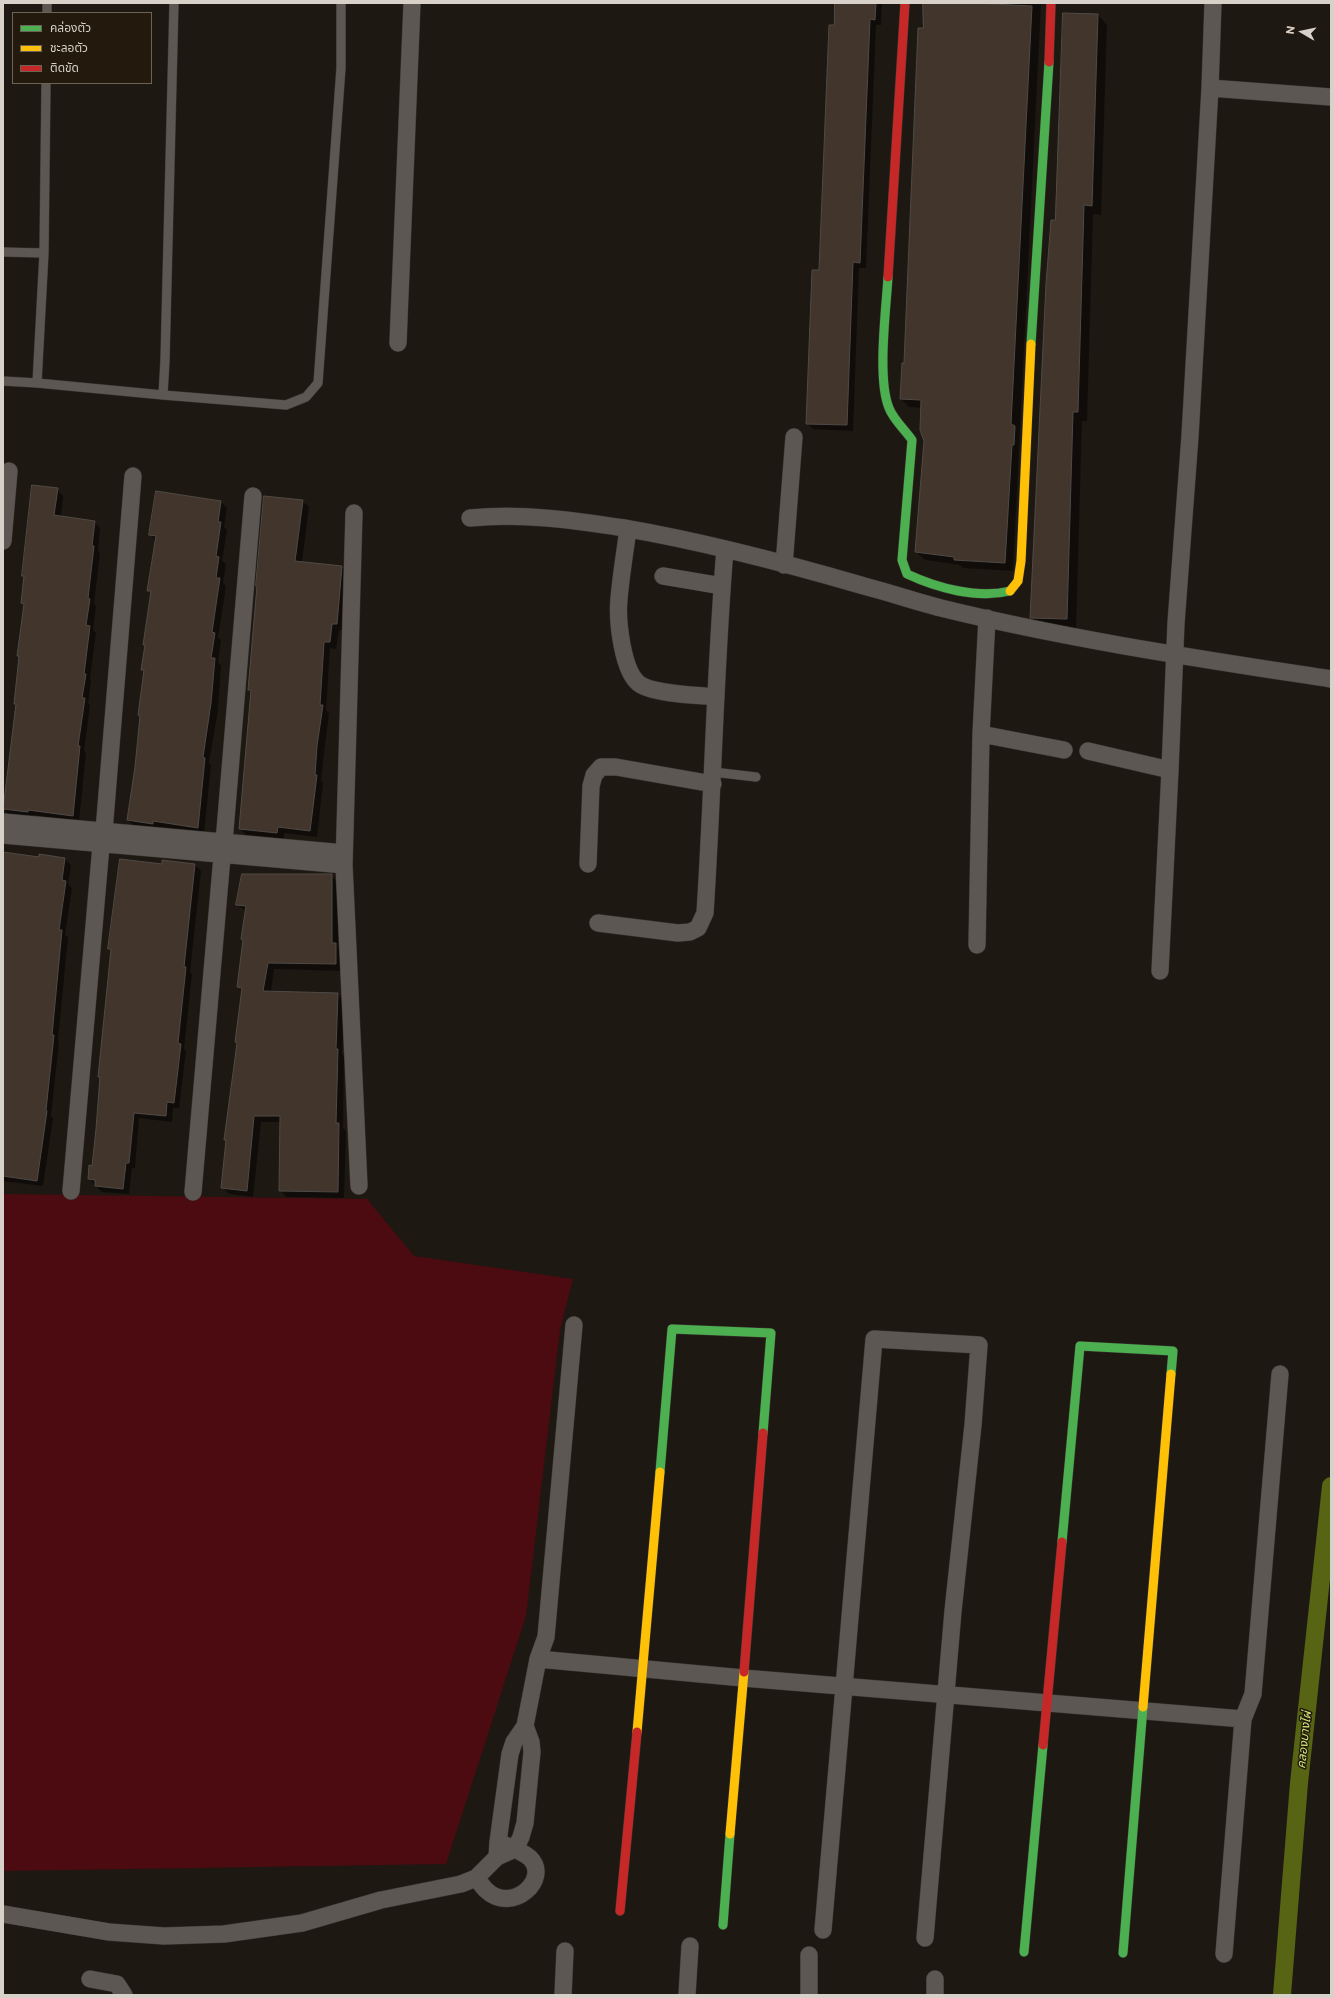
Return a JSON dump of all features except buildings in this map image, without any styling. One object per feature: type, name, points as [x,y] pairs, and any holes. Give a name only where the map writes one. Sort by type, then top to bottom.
[{"type":"street","points":[[398,343],[412,3]]},
{"type":"street","points":[[905,3],[884,343],[884,391],[889,409],[912,440],[902,560],[907,574],[919,580],[955,588],[1000,593],[1010,591],[1018,581],[1021,561],[1033,307],[1046,122],[1051,3]]},
{"type":"street","points":[[1160,971],[1175,655],[1210,88],[1213,3]]},
{"type":"street","points":[[1210,88],[1331,97]]},
{"type":"street","points":[[784,565],[794,438]]},
{"type":"street","points":[[3,541],[9,471]]},
{"type":"street","points":[[71,1192],[103,837],[133,476]]},
{"type":"street","points":[[193,1192],[252,496]]},
{"type":"street","points":[[354,512],[344,859],[359,1186]]},
{"type":"street","points":[[470,518],[493,516],[551,517],[683,538],[725,548],[906,599],[1055,634],[1175,655],[1331,679]]},
{"type":"street","points":[[628,529],[619,600],[621,635],[632,678],[640,685],[652,689],[716,697]]},
{"type":"street","points":[[598,923],[678,933],[690,932],[698,928],[705,912],[713,778],[718,622],[725,548]]},
{"type":"street","points":[[663,576],[722,586]]},
{"type":"street","points":[[977,945],[981,734],[987,618]]},
{"type":"street","points":[[981,734],[1064,750]]},
{"type":"street","points":[[1088,751],[1170,770]]},
{"type":"street","points":[[588,864],[592,786],[594,775],[601,767],[616,767],[713,778]]},
{"type":"street","points":[[3,822],[103,837],[344,859]]},
{"type":"street","points":[[3,835],[103,837]]},
{"type":"street","points":[[3,1914],[109,1932],[164,1936],[224,1934],[302,1923],[381,1900],[461,1884],[476,1878],[498,1849],[510,1754],[514,1742],[525,1726],[538,1659],[546,1637],[574,1325]]},
{"type":"street","points":[[620,1911],[672,1329],[771,1333],[723,1925]]},
{"type":"street","points":[[823,1930],[874,1339],[980,1345],[953,1611],[925,1938]]},
{"type":"street","points":[[1024,1952],[1080,1346],[1173,1351],[1123,1953]]},
{"type":"street","points":[[1224,1954],[1243,1719],[1253,1694],[1280,1374]]},
{"type":"street","points":[[538,1659],[643,1667],[845,1687],[1243,1719]]},
{"type":"street","points":[[515,1849],[521,1837],[525,1823],[532,1752],[531,1742],[525,1726]]},
{"type":"street","points":[[476,1878],[486,1891],[496,1896],[514,1899],[526,1892],[533,1883],[534,1866],[530,1858],[515,1849],[498,1849]]},
{"type":"street","points":[[687,1995],[690,1946]]},
{"type":"street","points":[[563,1995],[565,1951]]},
{"type":"street","points":[[808,1995],[809,1955]]},
{"type":"street","points":[[90,1979],[117,1984],[124,1995]]},
{"type":"lane","points":[[163,395],[174,3]]},
{"type":"lane","points":[[3,381],[286,405],[306,397],[318,383],[342,68],[341,3]]},
{"type":"lane","points":[[37,383],[44,253],[46,84]]},
{"type":"lane","points":[[3,252],[44,253]]},
{"type":"lane","points":[[713,778],[756,777]]},
{"type":"shaded area","points":[[3,1194],[367,1199],[414,1256],[573,1279],[560,1330],[526,1616],[446,1864],[3,1871]]},
{"type":"waterway","name":"คลองบางไผ่","points":[[1282,1995],[1299,1783],[1331,1486]]},
{"type":"traffic: fast","points":[[1031,344],[1049,62]]},
{"type":"traffic: fast","points":[[888,277],[883,344],[885,395],[893,416],[912,440],[902,560],[907,574],[931,584],[957,591],[984,594],[1010,591]]},
{"type":"traffic: fast","points":[[660,1472],[672,1329],[771,1333],[763,1433]]},
{"type":"traffic: fast","points":[[1062,1542],[1080,1346],[1173,1351],[1171,1374]]},
{"type":"traffic: fast","points":[[1123,1953],[1143,1707]]},
{"type":"traffic: fast","points":[[1024,1952],[1043,1745]]},
{"type":"traffic: fast","points":[[723,1925],[730,1834]]},
{"type":"traffic: slow","points":[[1010,591],[1018,581],[1021,561],[1031,344]]},
{"type":"traffic: slow","points":[[1143,1707],[1171,1374]]},
{"type":"traffic: slow","points":[[637,1732],[660,1472]]},
{"type":"traffic: slow","points":[[730,1834],[744,1672]]},
{"type":"traffic: jam","points":[[888,277],[905,3]]},
{"type":"traffic: jam","points":[[1049,62],[1051,3]]},
{"type":"traffic: jam","points":[[744,1672],[763,1433]]},
{"type":"traffic: jam","points":[[1043,1745],[1062,1542]]},
{"type":"traffic: jam","points":[[620,1911],[637,1732]]}]
